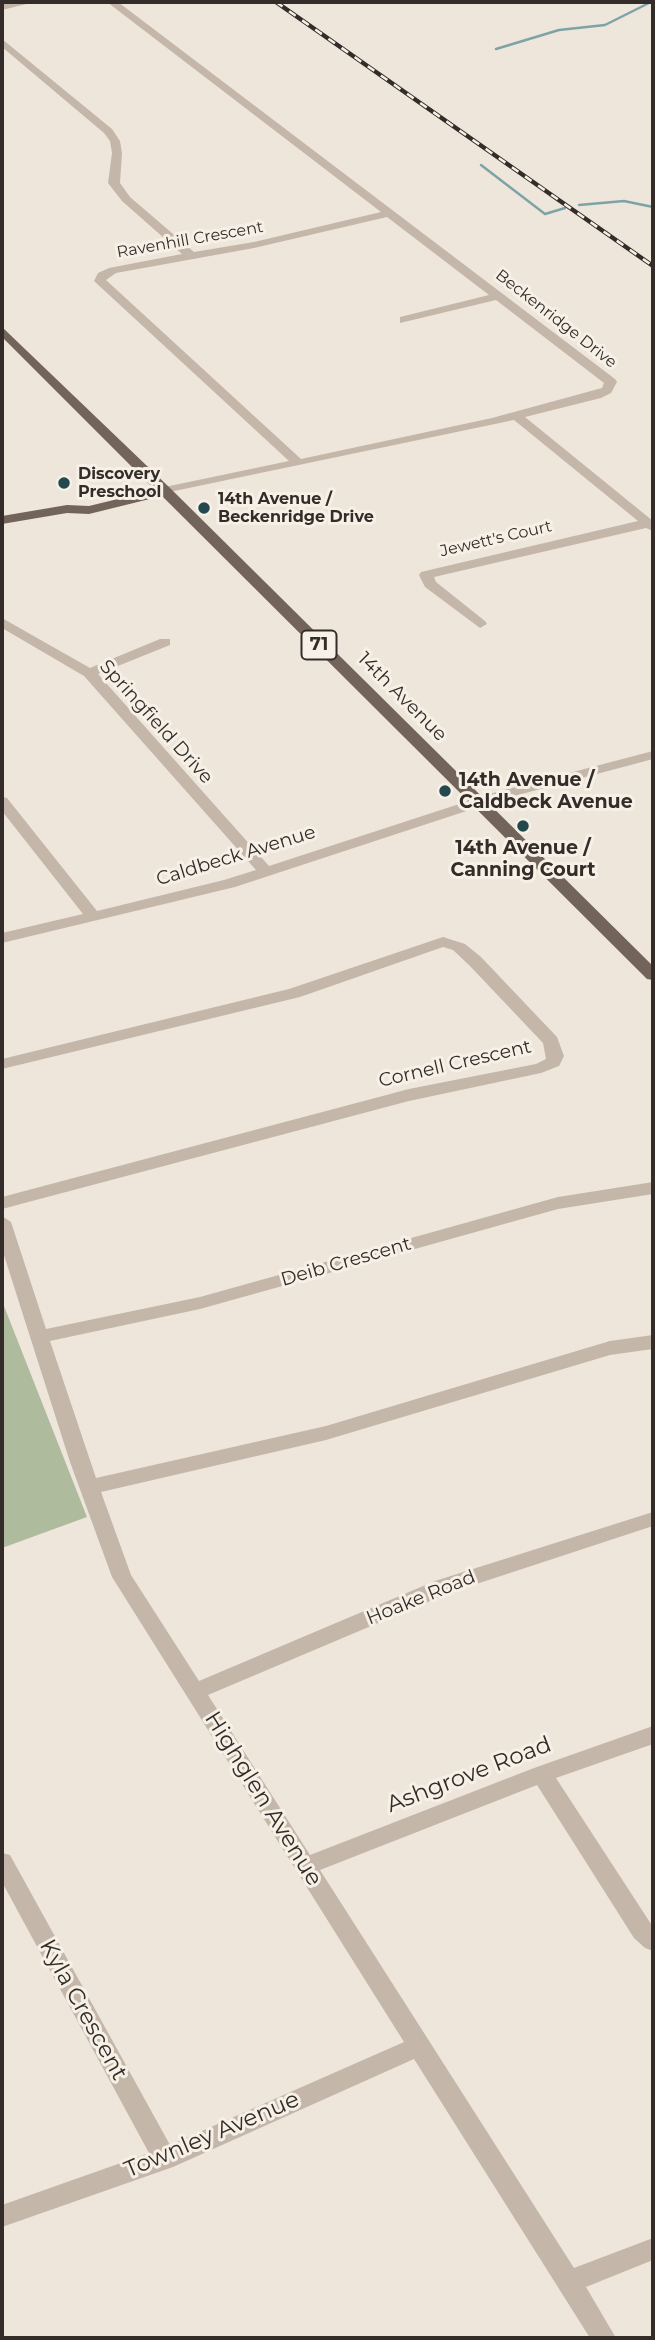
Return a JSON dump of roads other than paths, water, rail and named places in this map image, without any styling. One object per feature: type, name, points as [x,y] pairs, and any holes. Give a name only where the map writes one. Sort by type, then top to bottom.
[{"type":"main road","name":"14th Avenue","points":[[2,331],[653,975]]},
{"type":"main road","points":[[2,520],[67,509],[89,510],[142,499],[164,491]]},
{"type":"street","points":[[2,7],[30,2]]},
{"type":"street","name":"Beckenridge Drive","points":[[113,2],[611,382],[607,390],[597,395],[516,416],[164,491]]},
{"type":"street","points":[[2,42],[108,131],[115,141],[117,153],[114,183],[126,199],[191,256]]},
{"type":"street","name":"Ravenhill Crescent","points":[[298,463],[100,281],[102,275],[113,270],[254,245],[390,213]]},
{"type":"street","points":[[404,320],[499,296]]},
{"type":"street","points":[[516,416],[651,525]]},
{"type":"street","name":"Jewett's Court","points":[[480,624],[430,584],[426,575],[651,525]]},
{"type":"street","name":"Springfield Drive","points":[[2,622],[89,673],[264,870]]},
{"type":"street","points":[[89,673],[165,642]]},
{"type":"street","name":"Caldbeck Avenue","points":[[2,938],[229,884],[264,870],[478,802],[580,772],[653,755]]},
{"type":"street","points":[[2,801],[94,917]]},
{"type":"street","name":"Cornell Crescent","points":[[2,1064],[294,993],[443,942],[460,947],[475,961],[551,1041],[556,1056],[553,1062],[541,1068],[409,1095],[2,1203]]},
{"type":"street","name":"Deib Crescent","points":[[39,1337],[200,1303],[558,1203],[653,1188]]},
{"type":"street","name":"Highglen Avenue","points":[[2,1223],[122,1577],[604,2338]]},
{"type":"street","points":[[90,1487],[326,1433],[610,1348],[653,1342]]},
{"type":"street","name":"Hoake Road","points":[[195,1692],[442,1587],[653,1519]]},
{"type":"street","name":"Ashgrove Road","points":[[305,1866],[541,1774],[653,1735]]},
{"type":"street","points":[[541,1774],[642,1931],[653,1941]]},
{"type":"street","name":"Kyla Crescent","points":[[2,1862],[165,2158]]},
{"type":"street","name":"Townley Avenue","points":[[2,2216],[165,2158],[419,2046]]},
{"type":"street","points":[[568,2282],[653,2249]]},
{"type":"waterway","points":[[496,49],[559,30],[605,25],[651,2]]},
{"type":"waterway","points":[[481,165],[545,214],[565,208]]},
{"type":"waterway","points":[[579,205],[624,201],[653,207]]},
{"type":"railway","points":[[276,2],[653,266]]},
{"type":"place","name":"Discovery Preschool","points":[[64,483]]},
{"type":"place","name":"14th Avenue / Beckenridge Drive","points":[[204,508]]},
{"type":"place","name":"14th Avenue / Caldbeck Avenue","points":[[445,791]]},
{"type":"place","name":"14th Avenue / Canning Court","points":[[523,826]]}]
